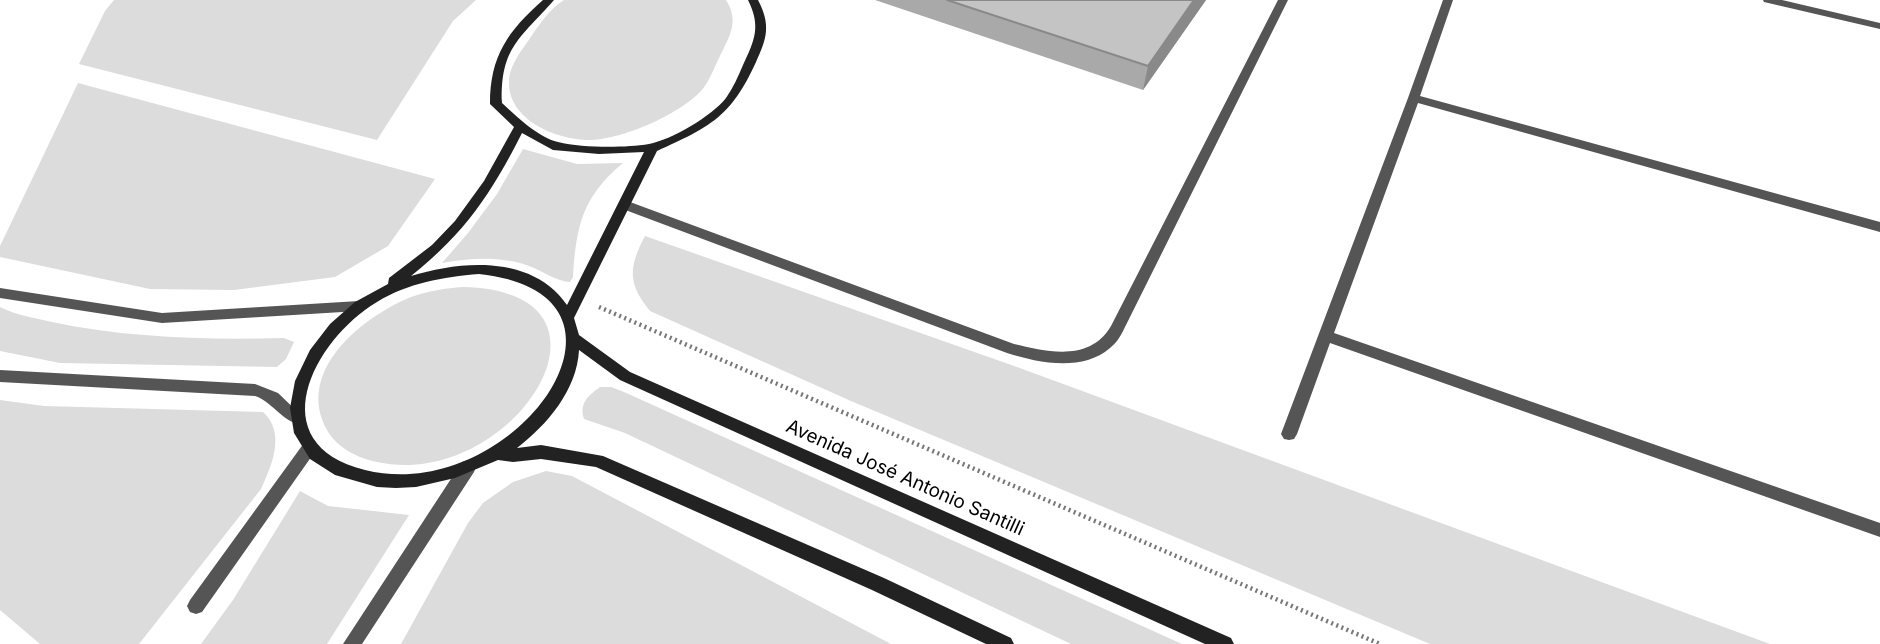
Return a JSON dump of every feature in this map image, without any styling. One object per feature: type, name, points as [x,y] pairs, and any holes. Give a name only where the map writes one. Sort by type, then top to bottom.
[{"type":"street","points":[[550,0],[508,42],[499,58],[495,83],[496,104],[520,126],[553,146],[599,150],[653,148],[691,131],[728,103],[740,85],[760,41],[761,16],[753,0]]},
{"type":"street","points":[[625,205],[1012,349],[1048,358],[1084,356],[1108,343],[1121,321],[1283,0]]},
{"type":"street","points":[[1289,434],[1448,0]]},
{"type":"street","points":[[1768,0],[1880,26]]},
{"type":"street","points":[[1414,98],[1880,227]]},
{"type":"street","points":[[382,293],[449,236],[480,198],[520,126]]},
{"type":"street","points":[[568,317],[653,148]]},
{"type":"street","points":[[479,269],[509,273],[534,282],[555,297],[568,317],[573,338],[572,361],[563,386],[547,410],[525,433],[497,453],[468,467],[431,478],[393,482],[359,478],[331,466],[309,448],[297,419],[297,395],[310,359],[336,326],[359,306],[382,293],[425,276],[447,271],[479,269]]},
{"type":"street","points":[[0,293],[162,318],[359,306]]},
{"type":"street","points":[[1325,336],[1880,530]]},
{"type":"street","name":"Avenida José Antonio Santilli","points":[[573,338],[625,376],[1226,644]]},
{"type":"street","points":[[0,376],[264,391],[297,419]]},
{"type":"street","points":[[196,606],[309,448]]},
{"type":"street","points":[[497,453],[513,456],[553,453],[598,461],[878,584],[1005,644]]},
{"type":"street","points":[[352,644],[468,467]]},
{"type":"path","points":[[580,292],[594,304],[628,322],[1380,644]]},
{"type":"shaded area","points":[[114,0],[476,0],[453,21],[377,140],[79,64],[105,11]]},
{"type":"shaded area","points":[[564,0],[726,0],[733,22],[709,79],[691,100],[665,117],[635,130],[605,138],[579,139],[551,132],[526,118],[511,96],[509,82],[512,67],[520,53],[548,14]]},
{"type":"shaded area","points":[[78,83],[435,179],[388,246],[335,277],[234,290],[150,289],[0,257],[0,246]]},
{"type":"shaded area","points":[[523,149],[577,164],[623,163],[598,188],[584,214],[570,282],[529,266],[497,259],[442,263],[497,194]]},
{"type":"shaded area","points":[[645,236],[1017,367],[1770,644],[1430,644],[851,401],[650,311],[634,284],[633,275],[636,257]]},
{"type":"shaded area","points":[[463,287],[516,297],[544,320],[550,352],[538,387],[511,421],[473,448],[427,463],[377,462],[351,453],[331,436],[322,419],[319,398],[322,379],[330,361],[358,329],[394,305],[424,293]]},
{"type":"shaded area","points":[[0,307],[32,318],[109,332],[226,339],[284,338],[294,342],[286,359],[277,367],[60,363],[0,351]]},
{"type":"shaded area","points":[[600,387],[611,387],[624,392],[1182,644],[1071,644],[625,433],[584,419],[584,404]]},
{"type":"shaded area","points":[[0,400],[44,406],[263,412],[270,420],[274,430],[275,449],[261,489],[139,644],[40,644],[0,610]]},
{"type":"shaded area","points":[[546,471],[572,476],[891,644],[401,644],[468,523],[483,503],[513,482]]},
{"type":"shaded area","points":[[300,491],[328,506],[409,515],[327,644],[201,644],[233,600]]},
{"type":"building","points":[[947,0],[1194,0],[1148,66]]}]
